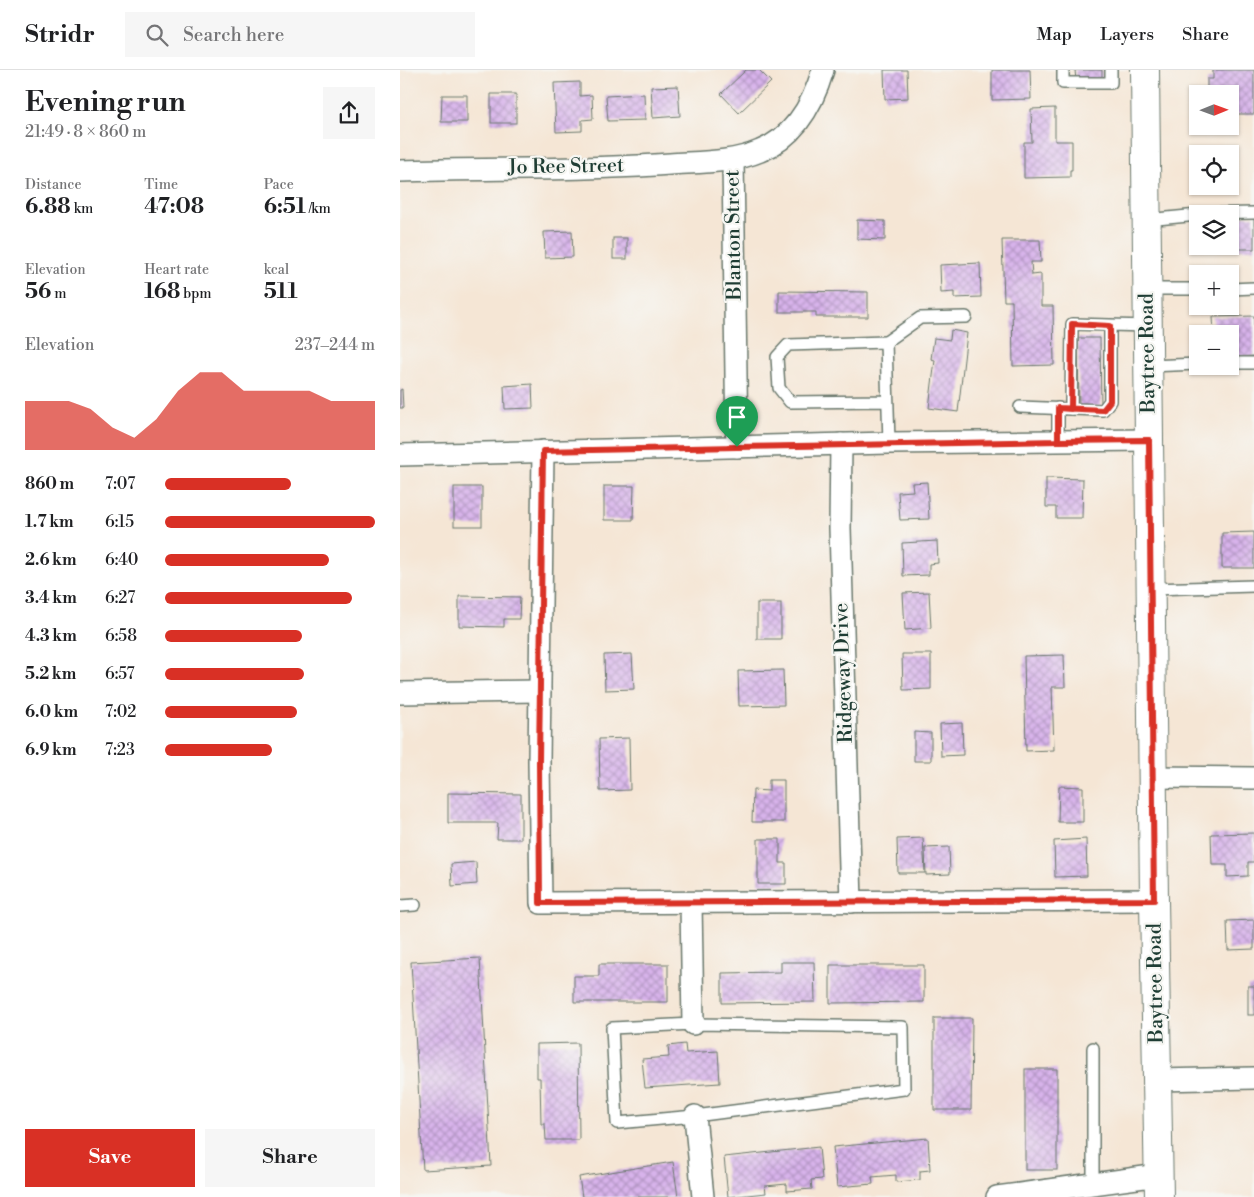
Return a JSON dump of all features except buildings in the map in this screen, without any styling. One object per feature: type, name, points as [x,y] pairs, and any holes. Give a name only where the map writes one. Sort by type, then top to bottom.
[{"type":"main road","name":"Baytree Road","points":[[1145,70],[1159,1186]]},
{"type":"street","name":"Blanton Street","points":[[737,447],[733,160],[761,151],[781,139],[798,124],[811,102],[823,70]]},
{"type":"street","name":"Jo Ree Street","points":[[400,171],[642,166],[733,160]]},
{"type":"street","points":[[400,455],[889,443],[1149,440]]},
{"type":"street","name":"Ridgeway Drive","points":[[841,444],[840,528],[851,902]]},
{"type":"street","points":[[543,451],[539,761],[540,903],[1154,900]]},
{"type":"street","points":[[400,693],[540,691]]},
{"type":"street","points":[[1153,777],[1254,778]]},
{"type":"street","points":[[691,903],[693,1024]]},
{"type":"street","points":[[1157,1080],[1254,1078]]},
{"type":"street","points":[[695,1116],[703,1197]]},
{"type":"street","name":"Baytree Road","points":[[996,1197],[1093,1184],[1159,1186]]},
{"type":"lane","points":[[1062,70],[1063,83],[1110,83],[1111,70]]},
{"type":"lane","points":[[1239,214],[1254,214]]},
{"type":"lane","points":[[1147,220],[1189,216]]},
{"type":"lane","points":[[1239,289],[1254,288]]},
{"type":"lane","points":[[1148,289],[1189,289]]},
{"type":"lane","points":[[887,401],[790,402],[779,388],[777,357],[788,345],[886,342],[920,318],[966,317]]},
{"type":"lane","points":[[1071,409],[1075,391],[1072,324],[1148,326]]},
{"type":"lane","points":[[1020,407],[1103,410],[1110,401],[1105,377],[1105,354],[1110,326]]},
{"type":"lane","points":[[886,342],[889,443]]},
{"type":"lane","points":[[1239,363],[1254,363]]},
{"type":"lane","points":[[1149,366],[1189,364]]},
{"type":"lane","points":[[1058,408],[1058,441]]},
{"type":"lane","points":[[1151,589],[1254,586]]},
{"type":"lane","points":[[400,906],[415,905]]},
{"type":"lane","points":[[693,1024],[903,1027],[904,1089],[695,1116],[617,1123],[612,1028],[693,1024]]},
{"type":"lane","points":[[1093,1048],[1093,1184]]},
{"type":"route","points":[[737,447],[543,451],[539,761],[540,903],[1154,900],[1149,440],[1058,441],[1058,408],[1071,409],[1072,324],[1110,326],[1110,401],[1103,410],[1071,409],[1058,408],[1058,441],[737,447]]}]
